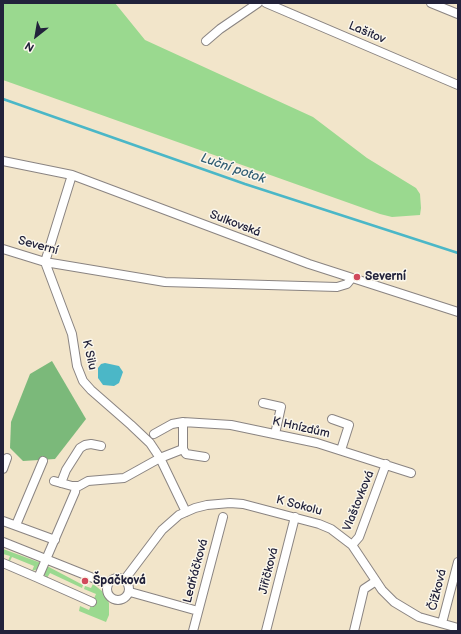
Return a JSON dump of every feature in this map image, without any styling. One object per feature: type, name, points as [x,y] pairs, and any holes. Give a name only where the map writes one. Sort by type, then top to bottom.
[{"type":"street","points":[[206,41],[220,29],[258,3]]},
{"type":"street","name":"Lašitov","points":[[266,3],[458,85]]},
{"type":"street","points":[[431,3],[458,14]]},
{"type":"street","name":"Sulkovská","points":[[3,160],[72,175],[351,279],[458,312]]},
{"type":"street","points":[[45,262],[72,175]]},
{"type":"street","name":"Severní","points":[[3,248],[45,262],[165,282],[337,287],[347,284],[351,279]]},
{"type":"street","name":"K Silu","points":[[45,262],[72,334],[77,366],[83,381],[90,390],[140,434],[160,458],[186,512]]},
{"type":"street","points":[[263,403],[281,406],[275,434]]},
{"type":"street","points":[[332,419],[349,424],[341,450]]},
{"type":"street","points":[[183,422],[183,448],[186,454],[205,457]]},
{"type":"street","name":"K Hnízdům","points":[[154,434],[172,424],[183,422],[231,425],[318,443],[411,473]]},
{"type":"street","points":[[101,446],[91,444],[80,448],[58,482],[76,486],[88,481],[124,478],[160,458],[183,448]]},
{"type":"street","points":[[3,469],[8,458]]},
{"type":"street","points":[[16,525],[43,460]]},
{"type":"street","name":"Vlaštovková","points":[[352,545],[359,537],[386,464]]},
{"type":"street","points":[[38,578],[75,492],[76,486]]},
{"type":"street","name":"K Sokolu","points":[[125,580],[162,530],[186,512],[207,505],[230,503],[243,504],[295,517],[331,529],[352,545],[376,581],[389,597],[405,610],[418,617],[458,628]]},
{"type":"street","name":"Ledňáčková","points":[[193,631],[222,517]]},
{"type":"street","name":"Jiřičková","points":[[266,631],[295,517]]},
{"type":"street","points":[[3,521],[55,540]]},
{"type":"street","points":[[3,542],[108,584]]},
{"type":"street","name":"Čížková","points":[[442,624],[458,562]]},
{"type":"street","points":[[3,563],[92,602]]},
{"type":"street","points":[[117,578],[125,580],[130,586],[130,592],[125,598],[114,600],[108,593],[108,584],[111,580],[117,578]]},
{"type":"street","points":[[354,631],[364,590],[376,581]]},
{"type":"street","points":[[130,592],[198,611]]},
{"type":"green space","points":[[3,3],[115,3],[145,40],[313,117],[367,158],[416,188],[420,194],[420,215],[392,217],[380,214],[3,80]]},
{"type":"green space","points":[[52,361],[86,419],[55,459],[23,461],[10,448],[11,422],[30,374]]},
{"type":"green space","points":[[3,549],[41,563],[38,569],[32,571],[34,566],[12,557],[10,561],[8,561],[10,556],[3,554]]},
{"type":"green space","points":[[47,566],[83,585],[82,588],[50,573],[47,578],[44,574]]},
{"type":"green space","points":[[93,584],[102,591],[109,603],[109,615],[106,622],[79,611],[80,606],[89,610],[96,594],[84,589],[85,586],[91,588]]},
{"type":"water","points":[[105,363],[119,366],[123,372],[119,383],[114,386],[103,385],[98,378],[98,368],[101,364]]},
{"type":"waterway","name":"Luční potok","points":[[3,99],[245,184],[458,253]]},
{"type":"place","name":"Severní","points":[[357,277]]},
{"type":"place","name":"Špačková","points":[[85,581]]}]
